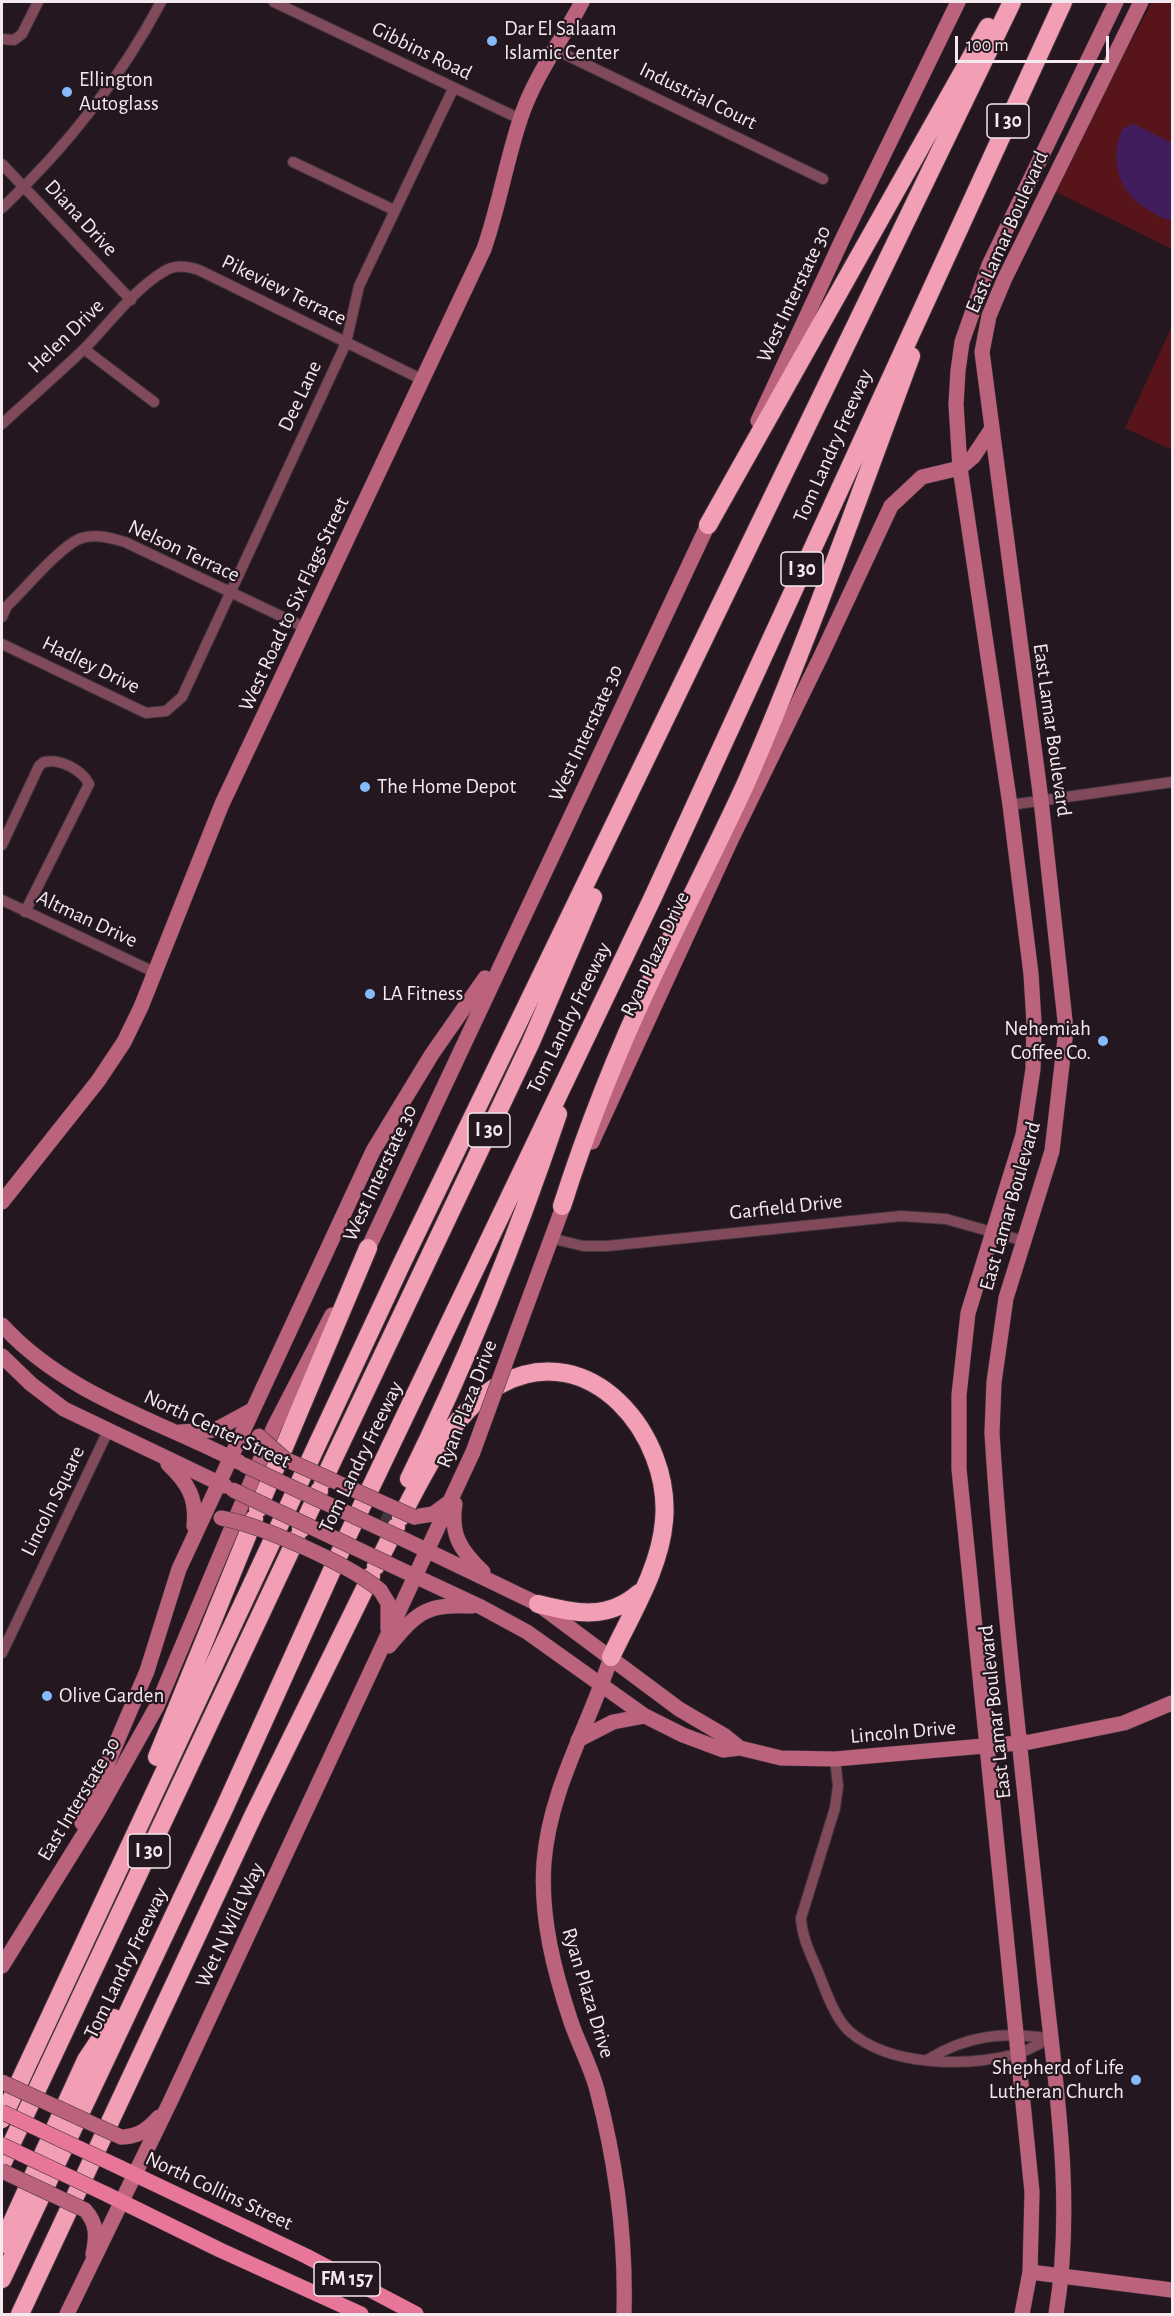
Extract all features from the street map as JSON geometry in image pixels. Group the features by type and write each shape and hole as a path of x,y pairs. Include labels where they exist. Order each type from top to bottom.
{"highway":[{"path":"708,525 1003,2"},
{"name":"Tom Landry Freeway","path":"2,2119 346,1381 1012,2"},
{"name":"Tom Landry Freeway","path":"2,2279 224,1809 348,1537 657,886 1064,2"},
{"path":"562,1206 585,1134 650,981 745,785 778,708 819,604 953,241"},
{"name":"I 30","path":"2,2164 531,1042 624,829 640,772"},
{"path":"399,1523 496,1284 588,1031"},
{"path":"68,1977 256,1514 369,1248"},
{"path":"20,2314 323,1671 399,1523 440,1449 473,1404 502,1384 526,1375 552,1372 576,1376 595,1384 617,1398 631,1414 651,1446 659,1468 664,1495 664,1521 660,1547 611,1657"},
{"path":"538,1604 589,1614 612,1610 630,1601 642,1589"},
{"path":"2,2244 86,2060 123,2005 140,1986"},
{"path":"30,2314 86,2172"}],"main road":[{"name":"West Road to Six Flags Street","path":"2,1202 98,1081 123,1042 156,973 222,804 484,249 500,201 520,119 537,83 582,2"},
{"name":"West Interstate 30","path":"251,1481 279,1417 369,1248 508,945 958,2"},
{"name":"East Lamar Boulevard","path":"1023,2314 1030,2272 1032,2192 959,1469 958,1427 962,1358 968,1313 992,1232 1018,1158 1033,1069 1031,974 1010,805 960,468 956,404 962,342 989,265 1116,2"},
{"name":"East Lamar Boulevard","path":"1056,2314 1062,2276 1063,2162 1018,1743 992,1433 993,1382 1002,1317 1052,1151 1066,1030 1041,800 982,352 989,316 1084,113 1140,2"},
{"path":"960,468 972,457 991,430"},
{"name":"Ryan Plaza Drive","path":"428,1551 473,1452 562,1206 730,842 891,506 922,477 960,468"},
{"path":"58,1875 143,1682 179,1569 218,1483 237,1461 255,1408 373,1151 432,1054 508,945"},
{"name":"North Center Street","path":"2,1325 54,1371 237,1461 399,1523 428,1551"},
{"path":"2,1356 50,1400 108,1431 233,1490 375,1572 388,1603 388,1635"},
{"path":"176,1432 215,1430 233,1423 255,1408"},
{"path":"255,1408 254,1424 259,1436 285,1459 399,1523 433,1514 455,1493"},
{"path":"154,1452 182,1478 192,1493 195,1504 195,1533"},
{"name":"East Interstate 30","path":"2,1966 124,1768 157,1706 251,1481"},
{"path":"455,1493 453,1519 458,1543 464,1554 491,1580"},
{"path":"195,1533 221,1518 256,1527 358,1575 375,1572 415,1576"},
{"name":"Lincoln Drive","path":"428,1551 538,1604 688,1715 725,1736 740,1748"},
{"name":"Wet N Wild Way","path":"68,2314 136,2175 428,1551"},
{"name":"Lincoln Drive","path":"415,1576 527,1632 645,1716 723,1750 740,1748 781,1758 835,1759 1018,1743 1124,1723 1173,1703"},
{"path":"376,1662 408,1622 424,1610 449,1605 481,1607"},
{"name":"Ryan Plaza Drive","path":"611,1657 602,1686 562,1779 551,1815 544,1862 543,1896 553,1959 571,2022 596,2088 611,2151 625,2283 624,2314"},
{"path":"578,1740 613,1722 645,1716"},
{"path":"2,2082 121,2137 133,2137 147,2130 171,2100"},
{"name":"North Collins Street","path":"2,2112 306,2256 416,2314"},
{"name":"FM 157","path":"2,2145 361,2314"},
{"path":"2,2171 85,2210 92,2218 96,2230 89,2271"},
{"path":"1030,2272 1173,2290"}],"street":[{"path":"2,39 14,40 22,34 38,2"},
{"path":"2,208 72,137 111,86 140,41 161,2"},
{"name":"Gibbins Road","path":"274,2 289,4 453,88 520,119"},
{"name":"Industrial Court","path":"556,50 823,179"},
{"name":"Dee Lane","path":"166,711 183,697 346,343 359,286 453,88"},
{"path":"293,162 394,210"},
{"name":"Diana Drive","path":"2,164 131,300"},
{"name":"Pikeview Terrace","path":"131,300 162,272 173,267 185,266 199,270 423,380"},
{"name":"Helen Drive","path":"2,424 84,349 131,300"},
{"path":"84,349 153,402"},
{"name":"Nelson Terrace","path":"2,617 7,606 66,548 79,539 93,536 125,542 230,594 306,628"},
{"name":"Hadley Drive","path":"2,644 146,712 166,711"},
{"path":"2,845 39,766 44,762 57,761 84,776 89,784 25,912"},
{"path":"1010,805 1173,782"},
{"name":"Altman Drive","path":"2,900 156,973"},
{"name":"Garfield Drive","path":"550,1238 583,1246 607,1246 901,1216 939,1218 1024,1241"},
{"name":"Lincoln Square","path":"2,1653 108,1431"},
{"path":"835,1759 838,1786 836,1808 804,1903 802,1934 828,1996 847,2029 870,2046 895,2056 927,2060 961,2061 1017,2054 1050,2038"},
{"path":"927,2060 944,2049 970,2039 1016,2033 1050,2038"}],"shaded area":[{"path":"1152,2 1172,2 1172,249 1056,192 1094,110"},
{"path":"1134,124 1172,143 1172,217 1169,220 1141,205 1124,187 1117,165 1119,140 1123,128"},
{"path":"1172,326 1172,450 1125,428"}],"tunnel":[{"path":"388,1523 393,1513"}],"place":[{"name":"Dar El Salaam Islamic Center","path":"492,41"},
{"name":"Ellington Autoglass","path":"67,92"},
{"name":"The Home Depot","path":"365,787"},
{"name":"LA Fitness","path":"370,994"},
{"name":"Nehemiah Coffee Co.","path":"1103,1041"},
{"name":"Olive Garden","path":"47,1696"},
{"name":"Shepherd of Life Lutheran Church","path":"1136,2080"}]}
